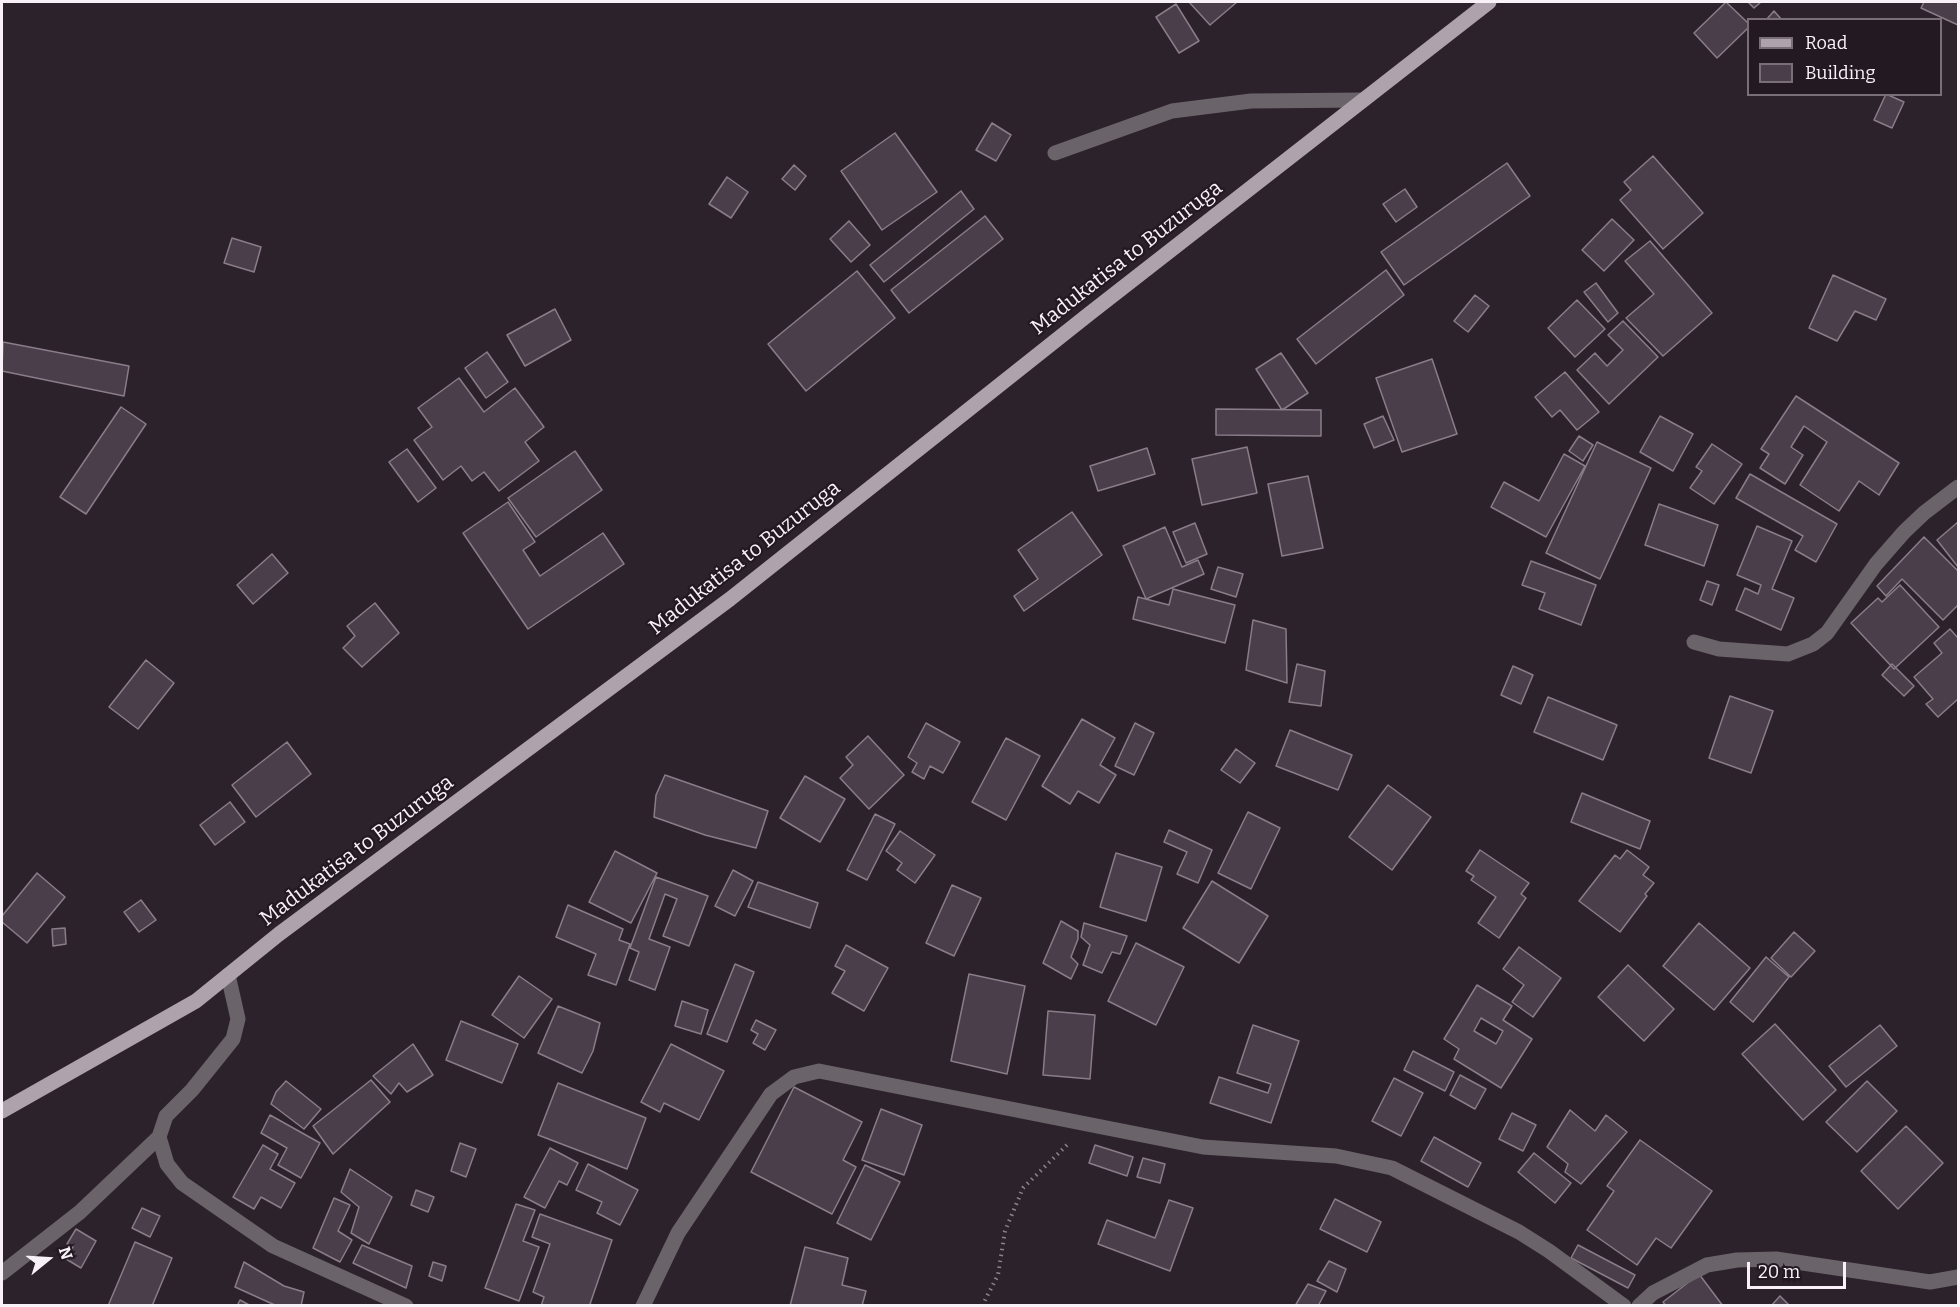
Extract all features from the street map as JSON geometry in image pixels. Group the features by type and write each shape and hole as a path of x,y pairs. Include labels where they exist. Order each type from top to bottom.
{"main road":[{"name":"Madukatisa to Buzuruga","path":"2,1111 196,1001 298,920 730,599 1489,2"}],"street":[{"path":"1055,153 1172,111 1251,101 1362,100"},
{"path":"1694,642 1719,650 1788,654 1813,644 1827,633 1876,564 1904,531 1959,487"},
{"path":"2,1273 80,1212 159,1137 166,1116 192,1090 233,1040 238,1019 228,975"},
{"path":"643,1305 678,1233 771,1094 794,1077 819,1071 1203,1147 1336,1156 1392,1168 1520,1232 1624,1305"},
{"path":"159,1137 167,1164 182,1183 273,1246 406,1305"},
{"path":"1639,1305 1653,1293 1707,1265 1737,1260 1776,1259 1930,1282 1957,1280"}],"path":[{"path":"982,1305 998,1275 1005,1231 1023,1188 1088,1124"}],"building":[{"path":"1189,2 1237,2 1210,25"},
{"path":"1726,2 1747,22 1747,29 1717,58 1694,33"},
{"path":"1748,2 1761,2 1754,8"},
{"path":"1924,2 1958,2 1958,25 1921,8"},
{"path":"1176,4 1199,41 1179,53 1156,17"},
{"path":"1774,11 1780,18 1768,18"},
{"path":"1885,96 1904,102 1892,128 1874,120"},
{"path":"992,123 1011,135 996,161 976,150"},
{"path":"895,133 937,192 882,230 841,171"},
{"path":"1653,156 1703,213 1663,249 1620,200 1631,190 1624,182"},
{"path":"1507,163 1530,196 1404,285 1381,252"},
{"path":"794,165 806,176 795,190 782,179"},
{"path":"727,177 748,192 731,218 709,204"},
{"path":"1405,189 1417,207 1396,222 1383,204"},
{"path":"961,191 974,209 884,282 870,265"},
{"path":"985,216 1003,239 909,313 891,290"},
{"path":"1612,219 1634,240 1604,271 1582,250"},
{"path":"849,221 870,245 851,262 830,239"},
{"path":"232,238 261,247 254,272 224,263"},
{"path":"1650,241 1712,313 1663,356 1626,318 1654,294 1625,261"},
{"path":"1386,270 1404,295 1316,364 1297,339"},
{"path":"857,271 895,318 806,391 768,344"},
{"path":"1833,275 1886,299 1876,320 1855,311 1837,341 1809,328"},
{"path":"1596,283 1618,313 1608,322 1584,292"},
{"path":"1475,295 1489,306 1468,332 1454,321"},
{"path":"1577,300 1605,329 1575,357 1548,328"},
{"path":"555,309 571,340 525,366 507,335"},
{"path":"1623,321 1658,357 1609,404 1577,370 1595,353 1607,366 1623,350 1608,335"},
{"path":"3,342 129,366 124,396 2,371"},
{"path":"487,352 508,382 486,398 465,368"},
{"path":"1281,353 1308,393 1282,410 1256,369"},
{"path":"1432,359 1457,434 1402,452 1376,378"},
{"path":"1565,372 1599,412 1577,430 1560,410 1552,417 1535,397"},
{"path":"459,378 484,412 515,388 544,427 525,442 539,461 499,491 484,472 472,481 461,466 443,480 414,440 432,427 418,408"},
{"path":"1796,396 1899,463 1879,495 1859,481 1839,511 1800,485 1827,442 1804,426 1791,447 1803,455 1785,484 1760,468 1769,454 1761,449"},
{"path":"121,407 146,424 86,514 60,497"},
{"path":"1216,409 1321,410 1321,436 1216,435"},
{"path":"1383,416 1394,440 1374,448 1364,424"},
{"path":"1660,416 1693,434 1673,471 1640,452"},
{"path":"1579,436 1593,445 1583,461 1569,451"},
{"path":"1597,442 1651,468 1600,579 1546,553"},
{"path":"1712,444 1742,464 1714,504 1690,488 1702,471 1696,467"},
{"path":"1247,447 1257,493 1202,505 1192,459"},
{"path":"1147,448 1155,474 1098,491 1090,466"},
{"path":"407,449 436,488 418,502 389,462"},
{"path":"575,451 602,490 536,537 508,498"},
{"path":"1564,454 1585,466 1546,537 1491,507 1504,482 1539,501"},
{"path":"1750,474 1837,524 1816,562 1795,550 1803,536 1736,498"},
{"path":"1308,476 1323,548 1282,556 1268,484"},
{"path":"508,502 535,542 523,550 540,576 603,533 624,564 528,629 463,533"},
{"path":"1659,504 1718,525 1704,566 1645,545"},
{"path":"1072,512 1102,555 1024,611 1014,596 1038,579 1018,550"},
{"path":"1958,522 1958,567 1937,540"},
{"path":"1195,523 1207,554 1186,563 1173,532"},
{"path":"1757,526 1792,541 1772,589 1794,598 1781,630 1736,610 1745,588 1758,594 1761,585 1737,575"},
{"path":"1165,527 1182,567 1198,560 1204,574 1146,599 1123,546"},
{"path":"1924,537 1958,571 1958,605 1943,620 1902,579 1886,596 1877,586"},
{"path":"272,554 288,573 253,604 237,585"},
{"path":"1531,561 1596,585 1581,625 1539,609 1545,593 1522,585"},
{"path":"1218,567 1243,574 1236,597 1211,589"},
{"path":"1707,581 1719,585 1712,605 1700,600"},
{"path":"1900,585 1939,627 1894,669 1851,623 1878,598 1882,602"},
{"path":"1173,589 1235,605 1225,643 1133,619 1138,597 1169,605"},
{"path":"375,603 399,633 362,667 343,648 355,636 347,626"},
{"path":"1253,620 1286,629 1287,683 1246,670"},
{"path":"1950,629 1958,638 1958,699 1938,717 1926,704 1933,699 1914,677 1942,653 1934,643"},
{"path":"146,660 174,683 138,729 109,707"},
{"path":"1297,664 1325,671 1321,706 1289,702"},
{"path":"1892,664 1914,686 1904,696 1882,675"},
{"path":"1513,666 1533,675 1521,704 1501,695"},
{"path":"1730,696 1773,711 1751,773 1709,758"},
{"path":"1548,697 1617,725 1603,760 1534,732"},
{"path":"1082,719 1115,738 1100,765 1116,775 1099,803 1078,791 1070,804 1042,786"},
{"path":"926,723 960,742 943,773 930,766 924,779 912,772 917,763 908,757"},
{"path":"1135,723 1154,733 1134,775 1115,766"},
{"path":"1290,730 1352,755 1338,790 1276,766"},
{"path":"868,736 904,775 869,809 840,778 853,765 846,757"},
{"path":"1006,738 1040,756 1006,820 972,802"},
{"path":"287,742 311,774 256,817 232,785"},
{"path":"1236,749 1255,763 1240,783 1221,770"},
{"path":"665,775 768,811 756,848 705,835 654,817 656,795"},
{"path":"805,776 845,799 820,842 780,818"},
{"path":"1388,785 1431,817 1392,870 1349,837"},
{"path":"1582,793 1650,821 1640,849 1571,822"},
{"path":"230,802 245,822 215,845 200,825"},
{"path":"1248,812 1280,828 1251,889 1218,873"},
{"path":"875,814 895,824 867,880 847,870"},
{"path":"1169,830 1212,850 1198,883 1177,874 1187,852 1164,842"},
{"path":"900,831 935,855 915,883 897,870 902,863 886,851"},
{"path":"1480,850 1529,883 1521,894 1526,898 1499,938 1478,923 1496,897 1471,880 1474,876 1466,871"},
{"path":"1627,850 1649,867 1643,875 1654,883 1620,932 1579,901 1615,855 1620,859"},
{"path":"615,851 657,873 631,923 589,902"},
{"path":"1116,853 1162,867 1146,921 1100,907"},
{"path":"733,870 753,881 735,916 715,906"},
{"path":"37,873 65,897 27,943 2,922 2,916"},
{"path":"656,877 708,896 689,946 663,936 677,899 665,894 649,939 670,947 655,990 629,980 639,952 630,948"},
{"path":"1212,881 1268,916 1239,963 1183,928"},
{"path":"758,882 818,903 810,928 748,907"},
{"path":"952,885 981,898 954,956 926,943"},
{"path":"141,900 156,920 139,932 124,912"},
{"path":"568,905 623,929 619,940 630,944 616,985 588,975 596,954 556,937"},
{"path":"1061,921 1078,931 1078,939 1071,957 1078,964 1071,979 1043,963"},
{"path":"1084,923 1127,936 1120,954 1112,952 1102,973 1083,965 1090,945 1081,937"},
{"path":"1699,923 1750,968 1714,1010 1663,966"},
{"path":"65,928 66,944 53,946 52,929"},
{"path":"1794,932 1815,951 1791,977 1771,958"},
{"path":"1136,943 1184,967 1156,1025 1108,1001"},
{"path":"846,945 888,968 864,1011 832,993 845,971 835,966"},
{"path":"1519,947 1561,978 1533,1017 1512,1002 1524,985 1503,969"},
{"path":"1766,957 1789,977 1753,1022 1730,1002"},
{"path":"735,964 754,972 727,1042 707,1034"},
{"path":"1628,965 1674,1009 1644,1041 1598,997"},
{"path":"969,974 1025,986 1007,1074 951,1061"},
{"path":"519,976 552,999 524,1038 492,1015"},
{"path":"1477,985 1512,1006 1503,1020 1532,1039 1501,1088 1454,1059 1459,1049 1444,1039","holes":["1481,1018 1503,1031 1496,1044 1474,1031"]},
{"path":"682,1001 708,1010 701,1034 675,1026"},
{"path":"558,1006 600,1023 593,1051 582,1073 538,1053"},
{"path":"1048,1011 1095,1015 1090,1079 1043,1075"},
{"path":"756,1020 776,1030 765,1050 753,1043 758,1034 751,1030"},
{"path":"461,1021 518,1044 502,1083 446,1060"},
{"path":"1775,1024 1836,1090 1803,1120 1742,1054"},
{"path":"1253,1025 1299,1041 1271,1123 1210,1103 1219,1077 1268,1093 1271,1084 1237,1073"},
{"path":"1880,1025 1897,1046 1846,1087 1829,1066"},
{"path":"413,1044 433,1075 407,1092 399,1083 391,1094 373,1076"},
{"path":"671,1044 724,1071 699,1120 664,1103 660,1112 641,1102"},
{"path":"1413,1051 1454,1072 1445,1091 1404,1070"},
{"path":"1460,1075 1486,1089 1475,1109 1450,1095"},
{"path":"1394,1078 1423,1093 1401,1136 1372,1121"},
{"path":"371,1080 390,1102 333,1154 313,1126"},
{"path":"286,1081 321,1109 304,1129 271,1104 276,1092"},
{"path":"1867,1081 1897,1111 1857,1152 1826,1122"},
{"path":"558,1083 646,1118 627,1169 538,1135"},
{"path":"794,1087 862,1122 843,1160 856,1167 832,1214 751,1172"},
{"path":"881,1109 922,1125 904,1175 862,1160"},
{"path":"1570,1110 1595,1131 1606,1115 1627,1132 1581,1184 1565,1172 1568,1164 1547,1147"},
{"path":"1512,1113 1536,1125 1523,1151 1499,1139"},
{"path":"270,1115 320,1143 301,1178 278,1165 287,1148 261,1133"},
{"path":"1906,1126 1943,1163 1898,1209 1861,1171"},
{"path":"1434,1137 1481,1163 1468,1187 1421,1161"},
{"path":"1640,1140 1712,1191 1671,1248 1656,1238 1637,1265 1587,1230 1614,1191 1607,1186"},
{"path":"460,1143 476,1149 466,1177 451,1171"},
{"path":"263,1145 278,1154 270,1169 295,1183 281,1208 261,1197 254,1209 233,1197"},
{"path":"1095,1145 1133,1157 1127,1176 1089,1163"},
{"path":"550,1148 578,1163 567,1185 559,1181 545,1208 524,1197"},
{"path":"1534,1153 1571,1183 1555,1203 1518,1172"},
{"path":"1143,1158 1165,1164 1160,1183 1137,1177"},
{"path":"588,1164 638,1190 620,1225 597,1213 602,1202 576,1190"},
{"path":"865,1165 900,1182 871,1240 837,1223"},
{"path":"350,1169 392,1197 369,1244 351,1233 359,1207 341,1192"},
{"path":"416,1190 434,1197 428,1212 411,1205"},
{"path":"334,1198 350,1205 338,1231 352,1240 340,1262 313,1248"},
{"path":"1335,1199 1381,1222 1367,1252 1320,1229"},
{"path":"1169,1200 1193,1208 1170,1271 1098,1244 1107,1220 1155,1238"},
{"path":"516,1204 535,1210 523,1241 539,1247 519,1301 485,1288"},
{"path":"142,1208 160,1216 150,1237 132,1228"},
{"path":"540,1214 612,1240 590,1304 594,1306 541,1306 544,1297 533,1292 550,1244 532,1237"},
{"path":"76,1229 96,1241 81,1268 66,1259 73,1247 67,1244"},
{"path":"135,1242 172,1258 152,1306 108,1306"},
{"path":"362,1245 412,1266 406,1288 353,1263"},
{"path":"1578,1245 1635,1275 1628,1288 1571,1258"},
{"path":"805,1247 848,1258 842,1285 866,1291 862,1306 790,1306"},
{"path":"1329,1261 1346,1269 1337,1292 1317,1281"},
{"path":"244,1262 284,1286 304,1292 301,1306 277,1306 235,1287"},
{"path":"433,1262 446,1266 442,1281 429,1276"},
{"path":"1699,1274 1723,1306 1666,1306 1663,1302"},
{"path":"1308,1284 1326,1291 1318,1306 1295,1306"},
{"path":"1780,1296 1790,1306 1771,1306"},
{"path":"240,1300 251,1306 237,1306"}]}
